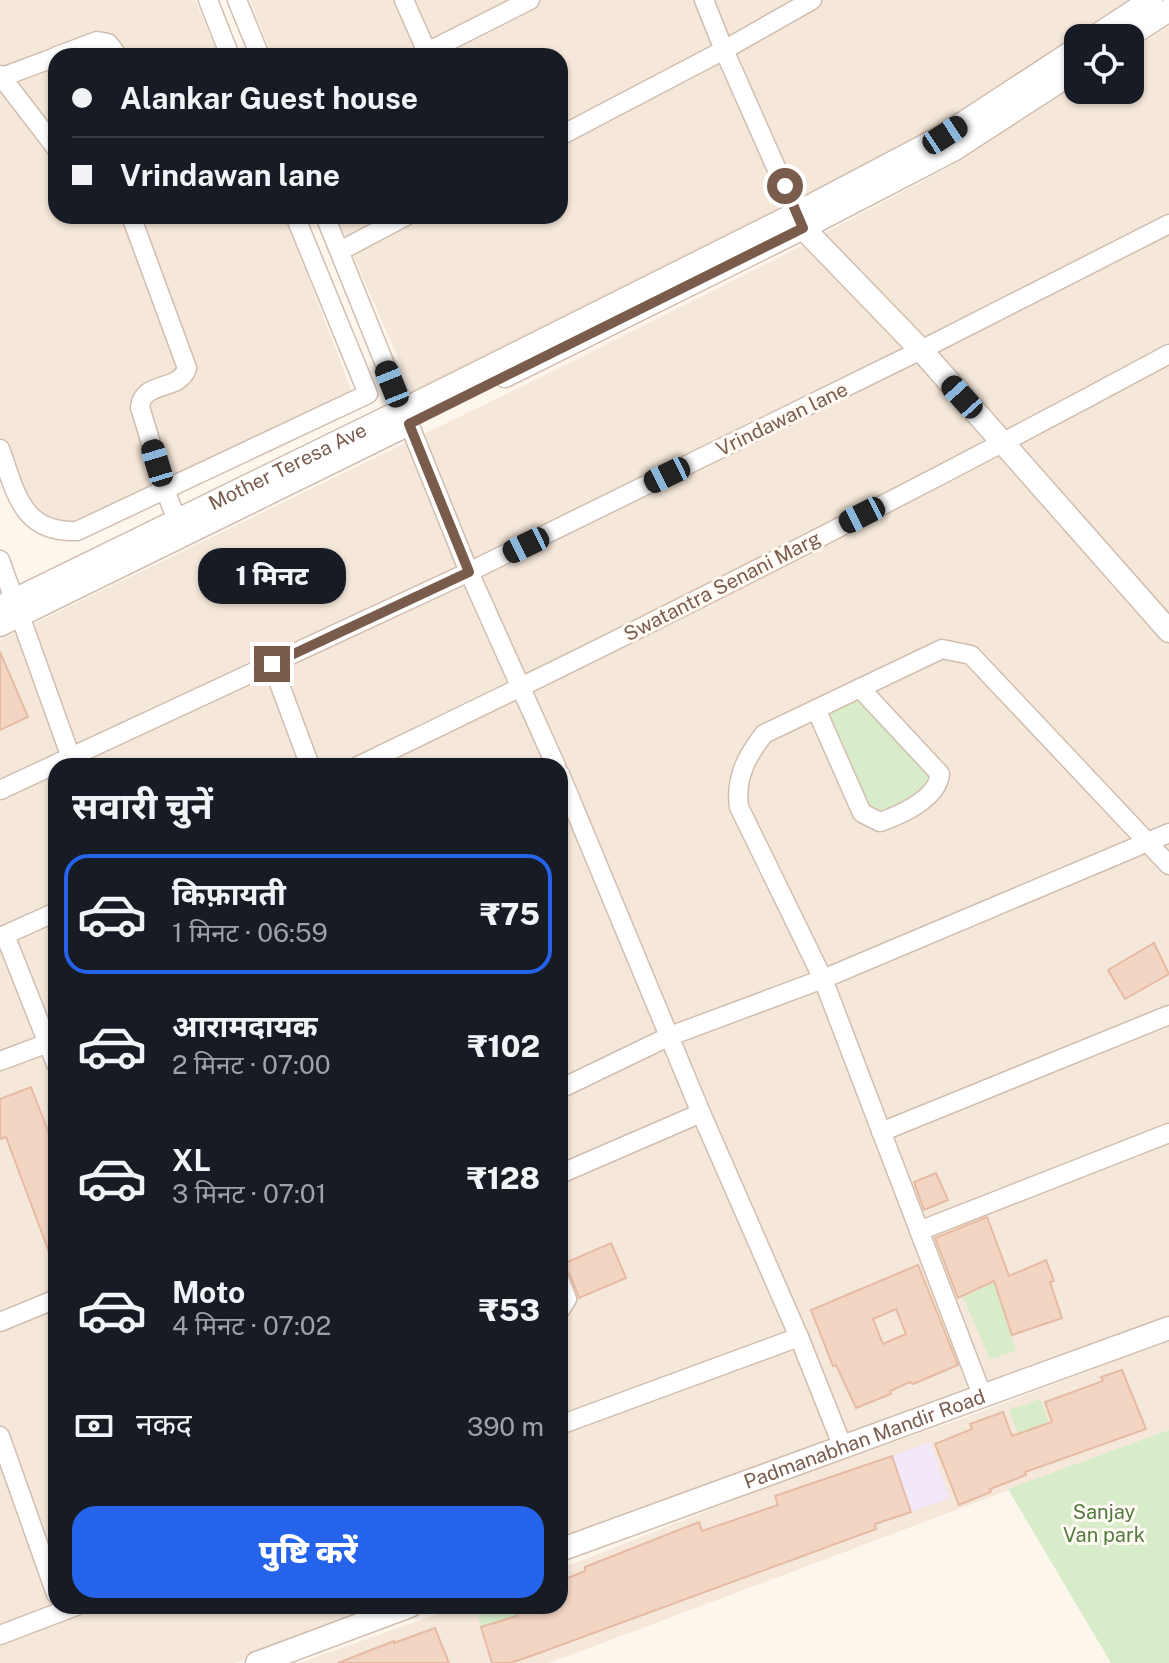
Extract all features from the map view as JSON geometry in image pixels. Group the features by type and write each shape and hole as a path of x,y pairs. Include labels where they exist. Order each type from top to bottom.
{"street":[{"path":"208,0 227,48"},
{"path":"237,0 257,48"},
{"path":"404,0 421,48"},
{"path":"435,48 530,0"},
{"path":"704,0 800,221 921,350 1169,631"},
{"path":"568,132 812,0"},
{"path":"1114,24 1151,0"},
{"path":"1144,26 1169,10"},
{"path":"78,48 97,41 108,43 112,48"},
{"path":"800,221 945,135 1064,57"},
{"path":"48,59 1,76 48,138"},
{"path":"9,613 800,221 953,150 1064,78"},
{"path":"134,224 187,368 183,377 147,391 140,403 165,490 180,528"},
{"path":"0,449 23,509 31,519 59,532 77,531 368,394 298,224"},
{"path":"328,224 469,572 553,758"},
{"path":"340,251 391,224"},
{"name":"Vrindawan lane","path":"81,758 469,572 921,350 1169,224"},
{"name":"Swatantra Senani Marg","path":"375,758 522,687 1003,443 1169,354"},
{"path":"0,560 9,613 71,758"},
{"path":"982,1395 823,979 739,807 737,792 748,754 764,734 942,649 971,655 1169,865"},
{"path":"272,664 307,758"},
{"path":"816,709 862,813 880,822 902,814 936,789 940,774 860,688"},
{"name":"Vrindawan lane","path":"0,790 48,772"},
{"path":"568,810 670,1036 842,1445"},
{"path":"568,1085 670,1036 823,979 1169,833"},
{"path":"0,1061 48,1043 2,936 48,916"},
{"path":"881,1132 1169,1015"},
{"path":"568,1171 701,1113"},
{"path":"919,1231 1169,1133"},
{"path":"0,1322 48,1302"},
{"name":"Padmanabhan Mandir Road","path":"568,1547 1169,1328"},
{"path":"568,1422 799,1337"},
{"path":"0,1436 48,1564"},
{"path":"0,1635 48,1611"},
{"path":"257,1663 373,1614"}],"shaded area":[{"path":"0,0 195,0 216,48 48,48 48,224 288,224 353,395 75,526 46,517 23,501 0,463"},
{"path":"250,0 1141,0 1103,24 1064,24 1064,49 935,130 783,212 413,392 340,224 568,224 568,48 269,48"},
{"path":"1169,26 1169,1321 568,1542 568,758 48,758 48,1614 371,1614 235,1663 0,1663 0,640 529,383 776,259 949,167 1064,93 1064,104 1144,104 1144,42"},
{"path":"1169,1340 1169,1430 549,1663 299,1663 437,1614 568,1614 568,1566 813,1469 973,1415"},
{"path":"930,1442 949,1498 911,1512 892,1456"}],"green space":[{"path":"860,691 937,780 883,818 864,811 820,710"},
{"path":"995,1282 1016,1351 990,1359 963,1297"},
{"path":"1040,1399 1049,1423 1018,1434 1009,1410"},
{"name":"Sanjay Van park","path":"1169,1430 1169,1663 1111,1663 1008,1489"},
{"path":"478,1614 516,1614 517,1616 481,1627"}],"building":[{"path":"0,652 28,717 0,730"},
{"path":"1154,943 1169,974 1125,999 1108,970"},
{"path":"31,1087 48,1131 48,1249 6,1137 0,1139 0,1099"},
{"path":"936,1173 948,1200 924,1210 914,1182"},
{"path":"987,1217 1009,1276 1046,1260 1062,1318 1012,1335 994,1281 958,1298 935,1238"},
{"path":"611,1243 626,1278 579,1298 568,1272 568,1262"},
{"path":"918,1265 958,1365 913,1384 910,1382 890,1391 891,1394 856,1408 836,1365 833,1366 811,1310","holes":["896,1309 906,1334 883,1344 873,1319"]},
{"path":"1122,1370 1146,1429 1025,1472 1026,1475 959,1505 935,1444 972,1429 970,1424 1003,1412 1012,1436 1052,1422 1045,1402 1103,1381 1101,1377"},
{"path":"892,1456 911,1512 875,1524 876,1529 531,1656 510,1663 492,1663 481,1627 516,1614 568,1614 568,1578 585,1571 585,1567 699,1522 702,1531 778,1505 775,1496"},
{"path":"435,1628 449,1663 338,1663 394,1641"}],"route":[{"path":"272,664 469,572 409,424 803,228 785,186"}]}
